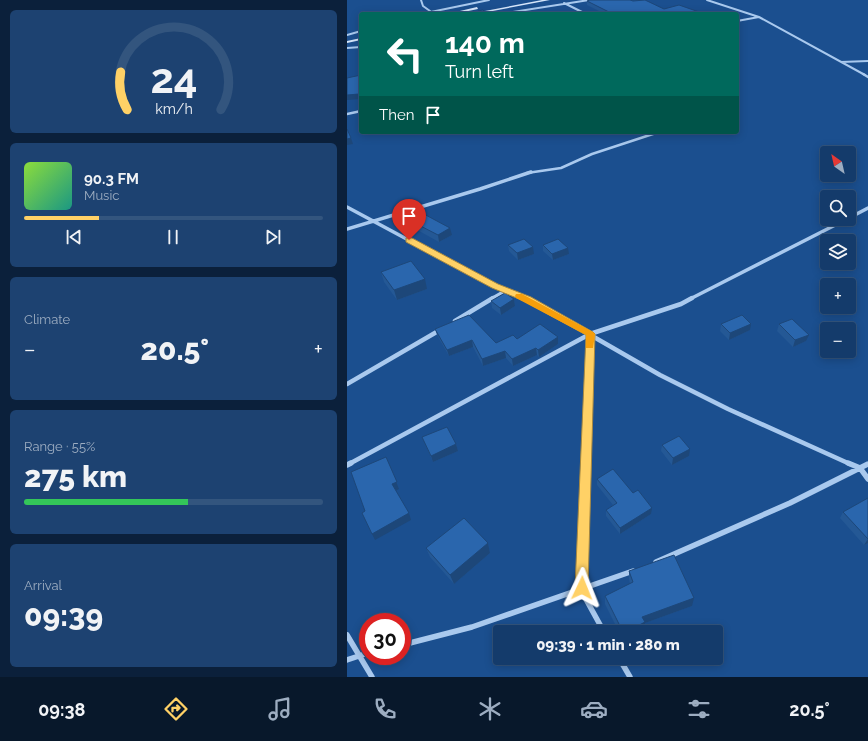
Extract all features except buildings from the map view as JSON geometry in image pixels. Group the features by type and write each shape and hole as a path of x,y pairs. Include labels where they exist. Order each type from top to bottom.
{"main road":[{"path":"460,12 523,0"},
{"path":"482,12 548,0"},
{"path":"347,41 359,38"}],"street":[{"path":"421,0 423,6 430,11"},
{"path":"427,12 489,0"},
{"path":"512,12 589,0"},
{"path":"707,0 759,17 868,77"},
{"path":"564,3 582,12"},
{"path":"739,21 759,17"},
{"path":"347,35 359,32"},
{"path":"347,48 359,47"},
{"path":"840,62 868,61"},
{"path":"347,114 359,111"},
{"path":"347,229 480,189 529,172 561,168 592,154 653,134"},
{"path":"347,207 371,221 505,290 527,299 660,375 728,410 860,468 868,479"},
{"path":"856,215 868,208"},
{"path":"347,465 590,334 681,304 834,226"},
{"path":"451,324 505,290"},
{"path":"347,384 444,328"},
{"path":"590,334 582,592 600,625"},
{"path":"652,563 809,494 868,464"},
{"path":"411,643 472,627 638,569"},
{"path":"347,634 359,653"},
{"path":"347,660 359,655"},
{"path":"365,665 372,677"},
{"path":"623,665 630,677"}],"slow traffic":[{"path":"519,296 590,334 590,345"}],"route":[{"path":"409,240 495,286 527,299 590,334 582,588"}]}
